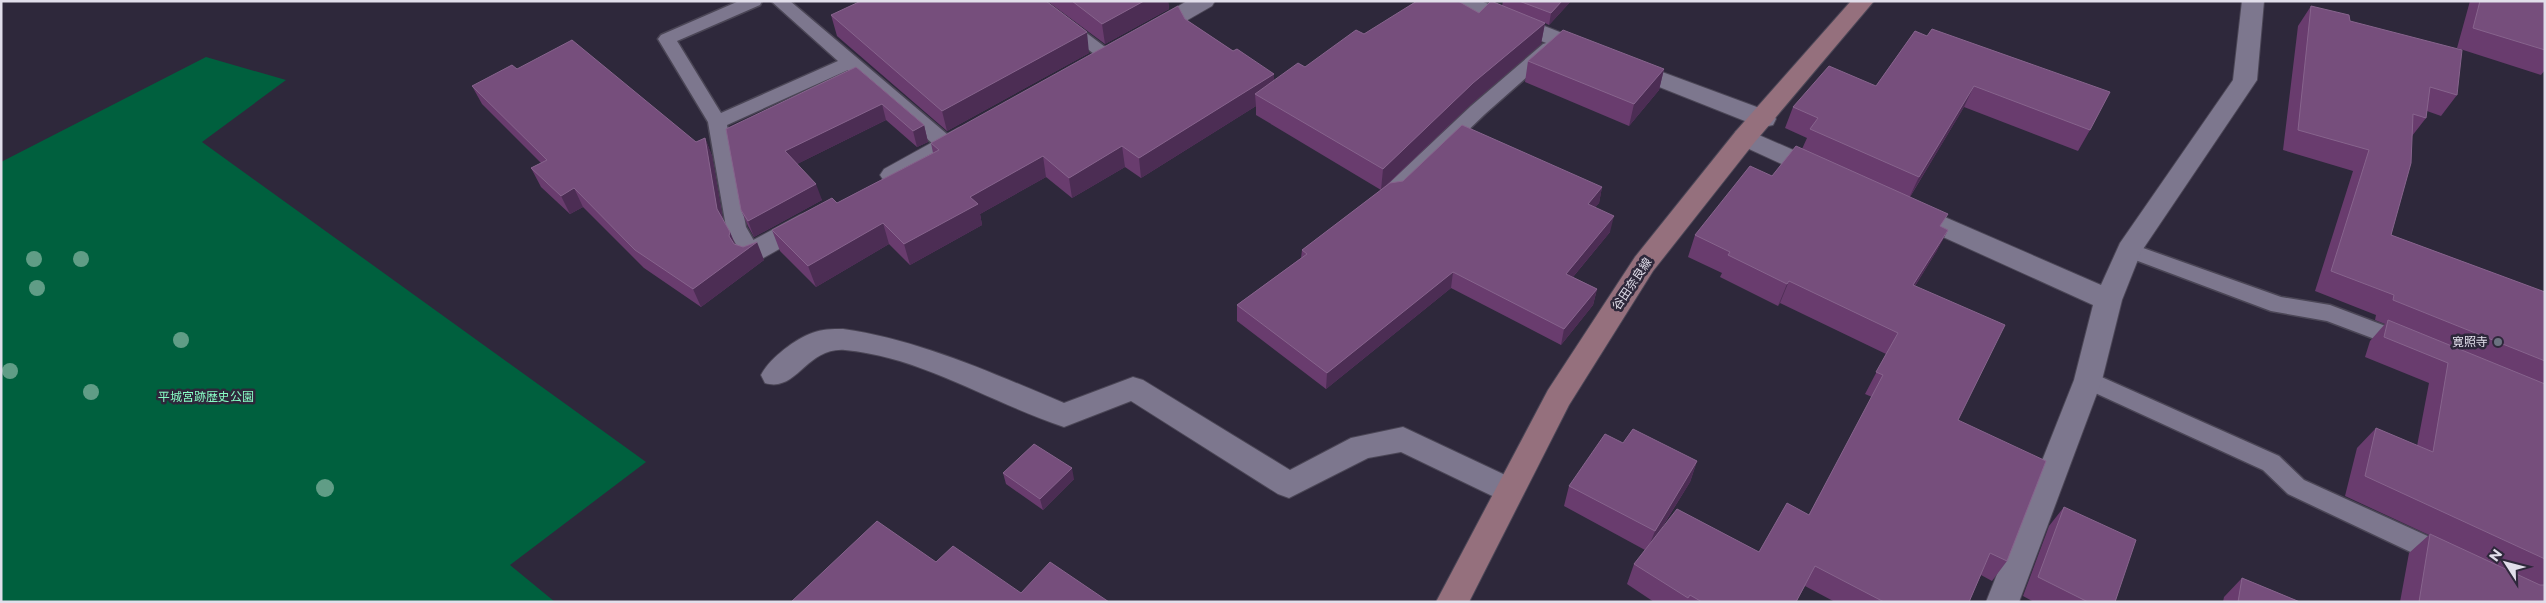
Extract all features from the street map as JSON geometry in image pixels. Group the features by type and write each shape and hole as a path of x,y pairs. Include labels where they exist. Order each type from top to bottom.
{"main road":[{"name":"谷田奈良線","path":"1452,602 1558,398 1644,264 1745,138 1764,119 1863,1"}],"street":[{"path":"1083,70 1204,1"},
{"path":"1460,1 1764,119"},
{"path":"2002,602 2088,380 2108,300 2129,250 2245,80 2253,1"},
{"path":"870,187 990,122"},
{"path":"1745,138 1845,182"},
{"path":"1890,203 2108,300"},
{"path":"751,253 828,211"},
{"path":"775,375 820,341 849,339 930,360 1064,415 1133,388 1289,485 1362,446 1403,440 1509,491"}],"lane":[{"path":"751,253 736,227 717,122 667,39 754,1"},
{"path":"779,1 947,145"},
{"path":"1033,1 1122,48"},
{"path":"1393,191 1478,110 1559,40"},
{"path":"717,122 850,62"},
{"path":"2129,250 2279,305 2330,313 2422,350"},
{"path":"2088,380 2271,463 2296,487 2464,565"}],"green space":[{"name":"平城宮跡歴史公園","path":"206,57 286,80 202,142 646,462 510,565 555,602 1,602 1,162"}],"building":[{"path":"861,1 1046,1 1087,32 942,111 831,15"},
{"path":"1072,1 1144,1 1102,24"},
{"path":"1417,1 1458,1 1479,13 1491,1 1545,23 1473,83 1383,169 1255,94 1298,63 1305,67 1356,30 1364,34"},
{"path":"1519,1 1562,1 1551,13"},
{"path":"2480,1 2545,1 2545,50 2473,28"},
{"path":"1178,6 1185,19 1233,51 1237,49 1274,74 1139,158 1122,146 1069,178 1043,156 970,197 978,204 904,244 883,223 808,266 772,230 832,198 837,203 939,150 931,143"},
{"path":"2311,6 2349,15 2350,21 2462,50 2457,95 2430,87 2426,118 2413,114 2411,163 2391,235 2545,292 2545,361 2393,300 2394,295 2331,271 2369,150 2298,130"},
{"path":"1932,29 2110,92 2090,130 1974,86 1919,177 1810,129 1818,118 1793,107 1829,66 1876,86 1915,31 1927,36"},
{"path":"1563,30 1664,69 1634,104 1528,61"},
{"path":"572,40 696,142 705,138 717,209 730,232 729,236 734,244 743,247 757,242 693,289 635,250 574,188 561,196 531,168 547,160 472,86 512,65 517,69"},
{"path":"856,67 924,125 913,131 882,104 785,151 816,184 748,221 741,210 726,129"},
{"path":"1462,125 1602,187 1588,204 1614,216 1566,274 1597,289 1564,329 1453,272 1327,373 1237,305 1307,254 1302,250 1390,183 1403,181"},
{"path":"1796,146 1948,214 1940,226 1948,230 1913,285 2005,325 1958,420 2046,461 2007,561 1990,553 1969,602 1884,602 1815,566 1796,602 1702,602 1690,595 1688,598 1634,564 1677,509 1759,552 1787,503 1809,515 1883,375 1876,372 1898,333 1789,281 1787,284 1728,255 1730,252 1695,235 1750,166 1772,176"},
{"path":"2388,320 2545,384 2545,559 2365,476 2376,428 2433,452 2448,363 2384,337"},
{"path":"1633,429 1697,461 1655,531 1569,486 1605,434 1623,443"},
{"path":"1034,444 1072,468 1040,499 1003,473"},
{"path":"2064,507 2136,540 2115,602 2088,602 2038,577"},
{"path":"877,521 936,562 953,546 1021,593 1050,562 1109,602 791,602"},
{"path":"2430,534 2540,585 2545,585 2545,602 2419,602"},
{"path":"2242,578 2300,602 2238,602"}],"place":[{"name":"寛照寺","path":"2498,342"}]}
